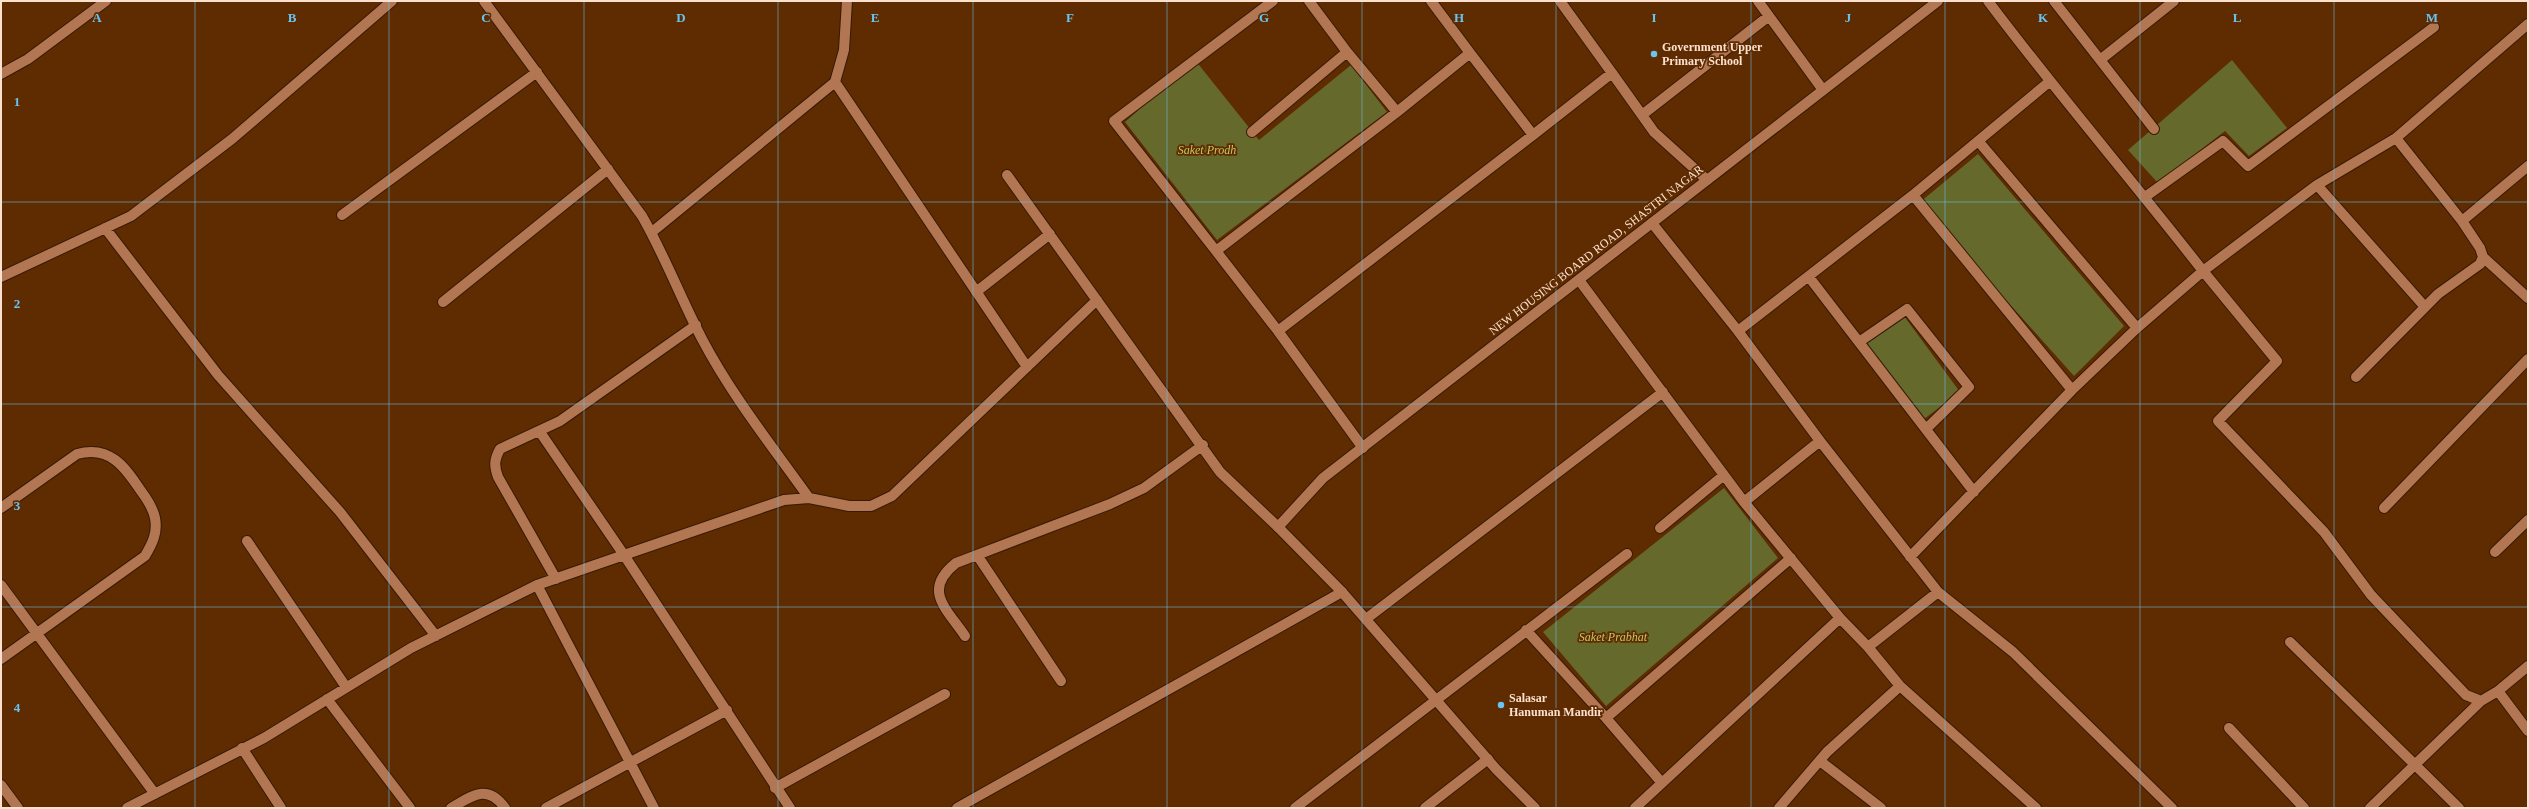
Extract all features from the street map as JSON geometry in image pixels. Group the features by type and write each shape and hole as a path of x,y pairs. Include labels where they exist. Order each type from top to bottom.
{"street":[{"path":"1,74 28,59 106,1"},
{"path":"1,277 131,216 232,139 392,1"},
{"path":"484,1 608,169 652,232 696,325 729,386 809,498"},
{"path":"652,232 835,82 844,50 847,1"},
{"path":"1273,1 1114,121 1278,331 1363,448"},
{"path":"1309,1 1347,52 1397,112"},
{"path":"1431,1 1533,135"},
{"path":"1560,1 1654,132 1707,180"},
{"path":"1758,1 1823,90"},
{"name":"NEW HOUSING BOARD ROAD, SHASTRI NAGAR","path":"1278,527 1323,478 1938,1"},
{"path":"1988,1 2049,82 2094,133 2203,271 2277,361 2218,421 2324,532 2371,595 2406,634 2466,695 2481,701"},
{"path":"2054,1 2154,129"},
{"path":"2100,60 2174,1"},
{"path":"1642,115 1769,16"},
{"path":"1910,557 2072,390 2137,328 2203,271 2317,184 2396,138 2528,24"},
{"path":"2145,197 2224,141 2248,166 2434,27"},
{"path":"1252,132 1347,52"},
{"path":"1216,251 1397,112 1470,53"},
{"path":"342,215 537,72"},
{"path":"1278,331 1612,73"},
{"path":"835,82 1027,367"},
{"path":"1738,331 1809,277 1979,142 2049,82"},
{"path":"2396,138 2462,221 2480,248 2483,257 2528,298"},
{"path":"1979,142 2137,328"},
{"path":"444,302 608,169"},
{"path":"2462,221 2526,171"},
{"path":"1007,175 1203,445 1220,472 1278,527 1342,592 1488,759 1535,808"},
{"path":"2317,184 2425,307"},
{"path":"1913,194 2072,390"},
{"path":"1652,223 1738,331 1820,441 1938,592 2013,652 2172,808"},
{"path":"105,228 218,375 340,512 436,636"},
{"path":"976,292 1050,234"},
{"path":"2356,377 2438,294 2480,264 2483,257"},
{"path":"1809,277 1974,492"},
{"path":"1579,280 1744,502 1840,618 1868,647 1900,686 2036,808"},
{"path":"127,808 242,748 411,648 537,585 784,500 809,498 849,506 872,506 892,496 1097,300"},
{"path":"1859,342 1907,309 1969,387 1926,429"},
{"path":"556,579 495,468 495,458 500,449 524,436 540,432 560,421 696,325"},
{"path":"2384,508 2528,359"},
{"path":"1366,619 1663,392"},
{"path":"540,432 624,555 727,710 775,788 790,808"},
{"path":"1744,502 1820,441"},
{"path":"965,636 940,598 938,587 946,572 956,563 1110,504 1144,488 1203,445"},
{"path":"1,508 77,454 87,452 99,453 124,465 151,506 155,518 154,541 144,556 37,634 1,658"},
{"path":"1660,528 1724,475"},
{"path":"2495,552 2528,520"},
{"path":"247,541 346,687"},
{"path":"1295,808 1627,554"},
{"path":"977,555 1061,681"},
{"path":"1606,718 1791,558"},
{"path":"1,585 155,794"},
{"path":"537,585 654,808"},
{"path":"956,808 1342,592"},
{"path":"1868,647 1938,592"},
{"path":"1635,808 1840,618"},
{"path":"1526,630 1606,718 1662,784"},
{"path":"2290,642 2459,808"},
{"path":"2370,808 2481,701 2498,691 2528,666"},
{"path":"1779,808 1820,761 1900,686"},
{"path":"2498,691 2528,731"},
{"path":"775,788 945,694"},
{"path":"327,699 410,808"},
{"path":"546,808 630,764 727,710"},
{"path":"2229,728 2304,808"},
{"path":"242,748 281,808"},
{"path":"1425,808 1488,759"},
{"path":"1820,761 1881,808"},
{"path":"1,785 18,808"},
{"path":"452,808 476,794 484,793 495,797 505,808"}],"green space":[{"name":"Saket Prodh","path":"1195,60 1259,140 1351,65 1387,112 1217,240 1125,122"},
{"path":"2232,60 2287,128 2249,156 2225,131 2158,183 2128,150"},
{"path":"1978,154 2124,326 2074,376 1919,203"},
{"path":"1904,316 1960,392 1924,419 1864,345"},
{"name":"Saket Prabhat","path":"1724,488 1778,558 1606,706 1543,632"}],"place":[{"name":"Government Upper Primary School","path":"1654,54"},
{"name":"Salasar Hanuman Mandir","path":"1501,705"}]}
